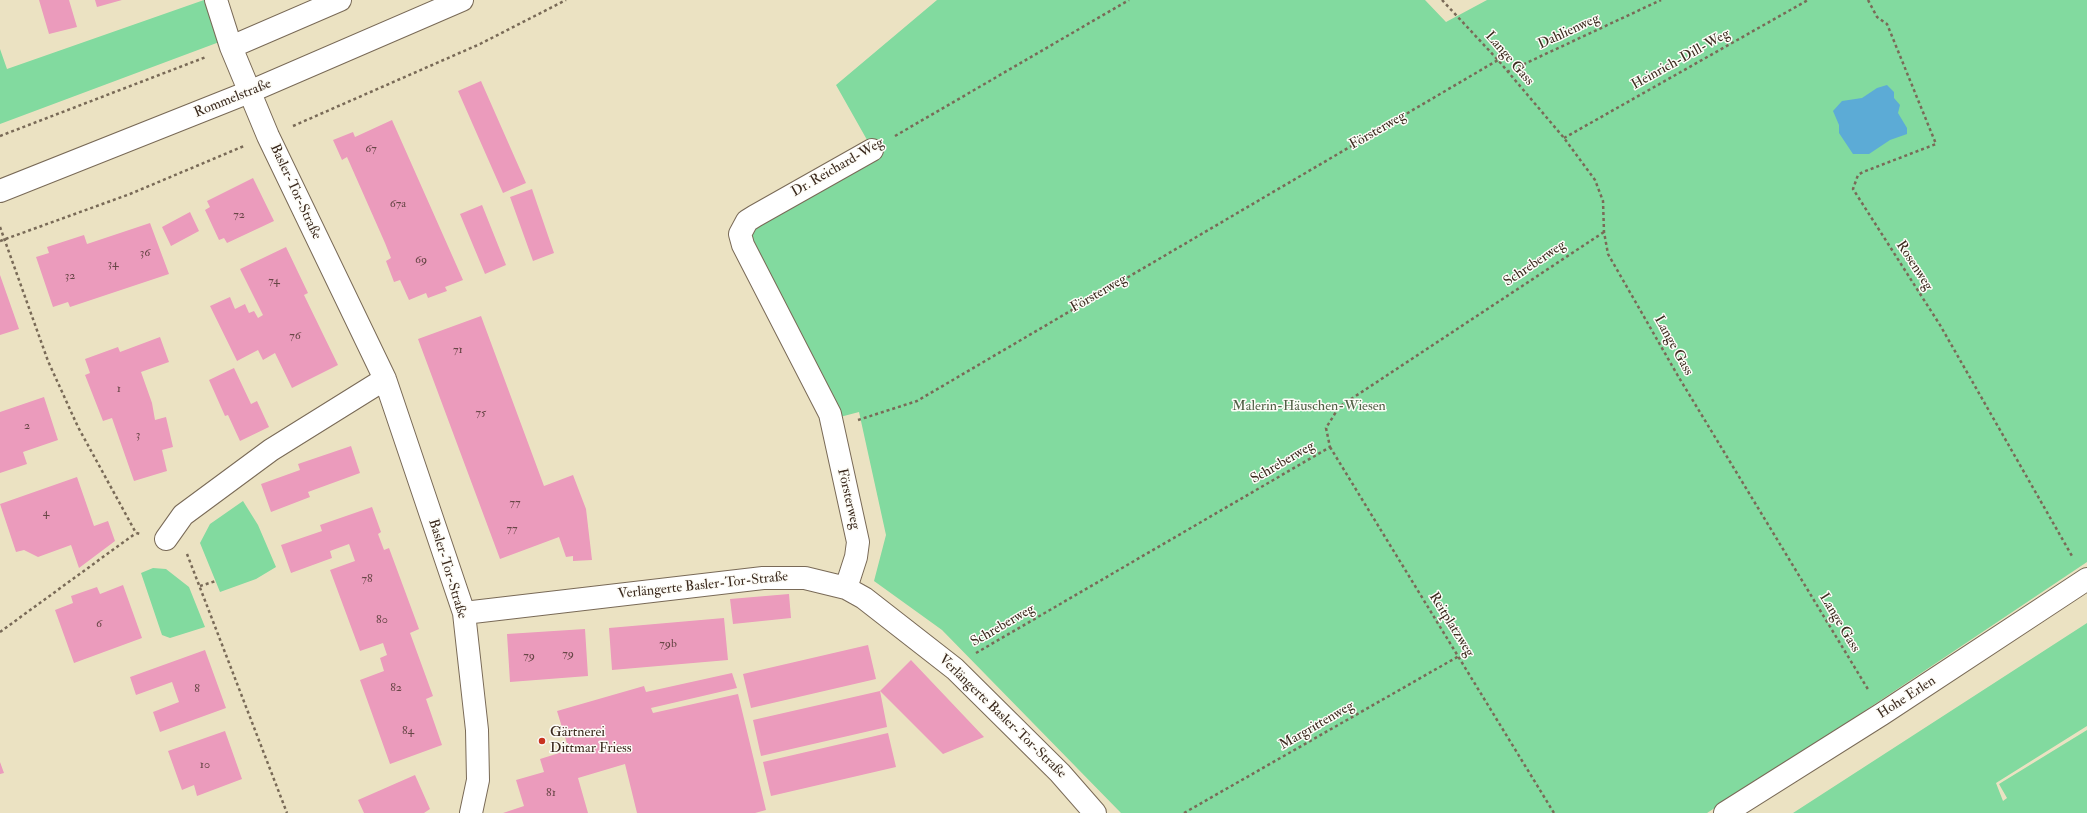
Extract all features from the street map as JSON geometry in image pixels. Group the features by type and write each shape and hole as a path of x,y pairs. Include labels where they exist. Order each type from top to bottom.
{"street":[{"name":"Basler-Tor-Straße","path":"216,0 231,47 268,136 384,379 464,613 477,730 478,780 471,813"},
{"path":"231,47 340,0"},
{"name":"Rommelstraße","path":"0,191 249,92 462,0"},
{"name":"Dr. Reichard-Weg","path":"833,428 830,414 742,244 740,234 747,221 872,150"},
{"path":"166,540 182,514 271,450 384,379"},
{"name":"Försterweg","path":"833,428 858,542 856,558 846,588"},
{"name":"Verlängerte Basler-Tor-Straße","path":"464,613 763,578 805,578 846,588 864,598 956,669 1060,772 1095,813"},
{"name":"Hohe Erlen","path":"1725,813 1882,714 2086,579"}],"path":[{"path":"0,241 130,194 268,136 480,44 566,0"},
{"name":"Dr. Reichard-Weg","path":"872,150 1129,0"},
{"name":"Lange Gass","path":"1442,0 1498,60 1564,138 1595,180 1603,201 1604,232 1608,254 1678,376 1882,714"},
{"name":"Dahlienweg","path":"1507,72 1661,0"},
{"name":"Heinrich-Dill-Weg","path":"1564,138 1808,0"},
{"name":"Rosenweg","path":"1868,0 1877,17 1887,24 1936,144 1863,172 1858,175 1853,189 1940,325 2086,579"},
{"path":"0,136 231,47"},
{"name":"Försterweg","path":"833,428 917,401 1498,60"},
{"name":"Schreberweg","path":"956,669 965,660 1330,447 1326,428 1338,407 1604,232"},
{"name":"Reitplatzweg","path":"1330,447 1554,813"},
{"path":"0,632 136,533"},
{"path":"200,586 216,581"},
{"name":"Margrittenweg","path":"1184,813 1459,656"}],"green space":[{"path":"204,0 208,0 222,41 0,124 0,49 7,69"},
{"name":"Malerin-Häuschen-Wiesen","path":"937,0 1425,0 1446,22 1487,0 2087,0 2087,562 1860,714 1707,813 1121,813 942,630 874,581 886,535 859,412 840,417 750,236 763,218 875,154 836,85"},
{"path":"243,501 258,525 276,567 256,579 220,592 200,543 210,524"},
{"path":"153,568 166,569 189,587 205,627 170,638 162,635 141,573"},
{"path":"2087,623 2087,726 1996,783 2003,801 2007,798 1999,784 2087,730 2087,813 1793,813"}],"water":[{"path":"1887,85 1894,92 1894,98 1900,105 1898,113 1907,128 1907,134 1890,140 1869,154 1853,154 1839,133 1839,125 1833,111 1842,101 1862,98 1877,88"}],"building":[{"path":"39,0 69,0 77,27 49,34"},
{"path":"95,0 122,0 97,7"},
{"path":"481,81 526,183 503,193 458,91"},
{"path":"392,120 463,280 445,287 447,291 428,298 426,293 409,300 400,280 394,282 386,261 391,258 385,243 347,157 342,160 333,140 353,132 355,137"},
{"path":"253,178 274,221 227,243 224,238 219,240 205,210 210,207 207,201"},
{"path":"532,189 554,253 533,261 510,197"},
{"path":"482,205 506,265 485,274 460,214"},
{"path":"190,212 199,231 171,246 162,227"},
{"path":"150,223 169,274 70,307 68,302 53,307 36,257 49,253 47,247 84,235 87,244"},
{"path":"286,247 308,293 304,295 338,365 292,388 275,353 263,360 258,350 237,361 210,306 230,297 235,309 245,304 249,313 254,311 258,318 263,315 240,269"},
{"path":"0,275 19,329 0,335"},
{"path":"481,316 544,486 573,475 586,509 592,560 573,561 573,556 566,557 559,537 500,559 418,339"},
{"path":"160,337 169,362 141,372 152,403 155,420 166,417 173,447 162,450 167,471 134,481 112,418 103,421 85,375 90,373 85,359 118,347 120,352"},
{"path":"234,368 251,404 257,401 269,427 240,441 228,415 225,416 209,380"},
{"path":"44,397 58,440 23,452 27,464 0,473 0,412"},
{"path":"351,446 360,473 308,492 310,497 271,512 261,484 300,470 298,464"},
{"path":"77,477 94,526 108,521 115,541 79,568 71,545 38,557 24,550 16,552 0,504"},
{"path":"372,507 381,532 378,534 384,550 389,548 419,629 410,633 433,696 426,699 442,745 390,764 360,680 384,671 380,658 387,655 383,643 360,651 330,570 355,561 349,544 330,551 332,558 291,573 281,545 322,531 320,525"},
{"path":"123,585 142,638 74,663 55,610 73,603 71,596 97,587 100,594"},
{"path":"789,594 791,618 733,624 730,599"},
{"path":"724,618 728,660 612,670 609,628"},
{"path":"585,629 588,676 510,682 507,634"},
{"path":"868,645 876,679 751,708 743,674"},
{"path":"205,650 226,708 160,732 153,712 179,702 172,682 136,695 130,677"},
{"path":"911,660 984,737 943,754 880,691"},
{"path":"732,673 737,688 651,708 653,713 738,694 766,810 755,813 637,813 625,764 578,778 588,813 503,813 524,806 516,780 544,772 540,759 569,750 557,711 644,686 646,692"},
{"path":"880,691 887,727 761,756 753,720"},
{"path":"225,731 242,779 197,796 194,785 182,790 168,751"},
{"path":"888,733 896,767 771,796 763,762"},
{"path":"0,762 4,773 0,774"},
{"path":"415,775 430,809 424,813 364,813 358,800"}],"place":[{"name":"Gärtnerei Dittmar Friess","path":"542,741"}]}
